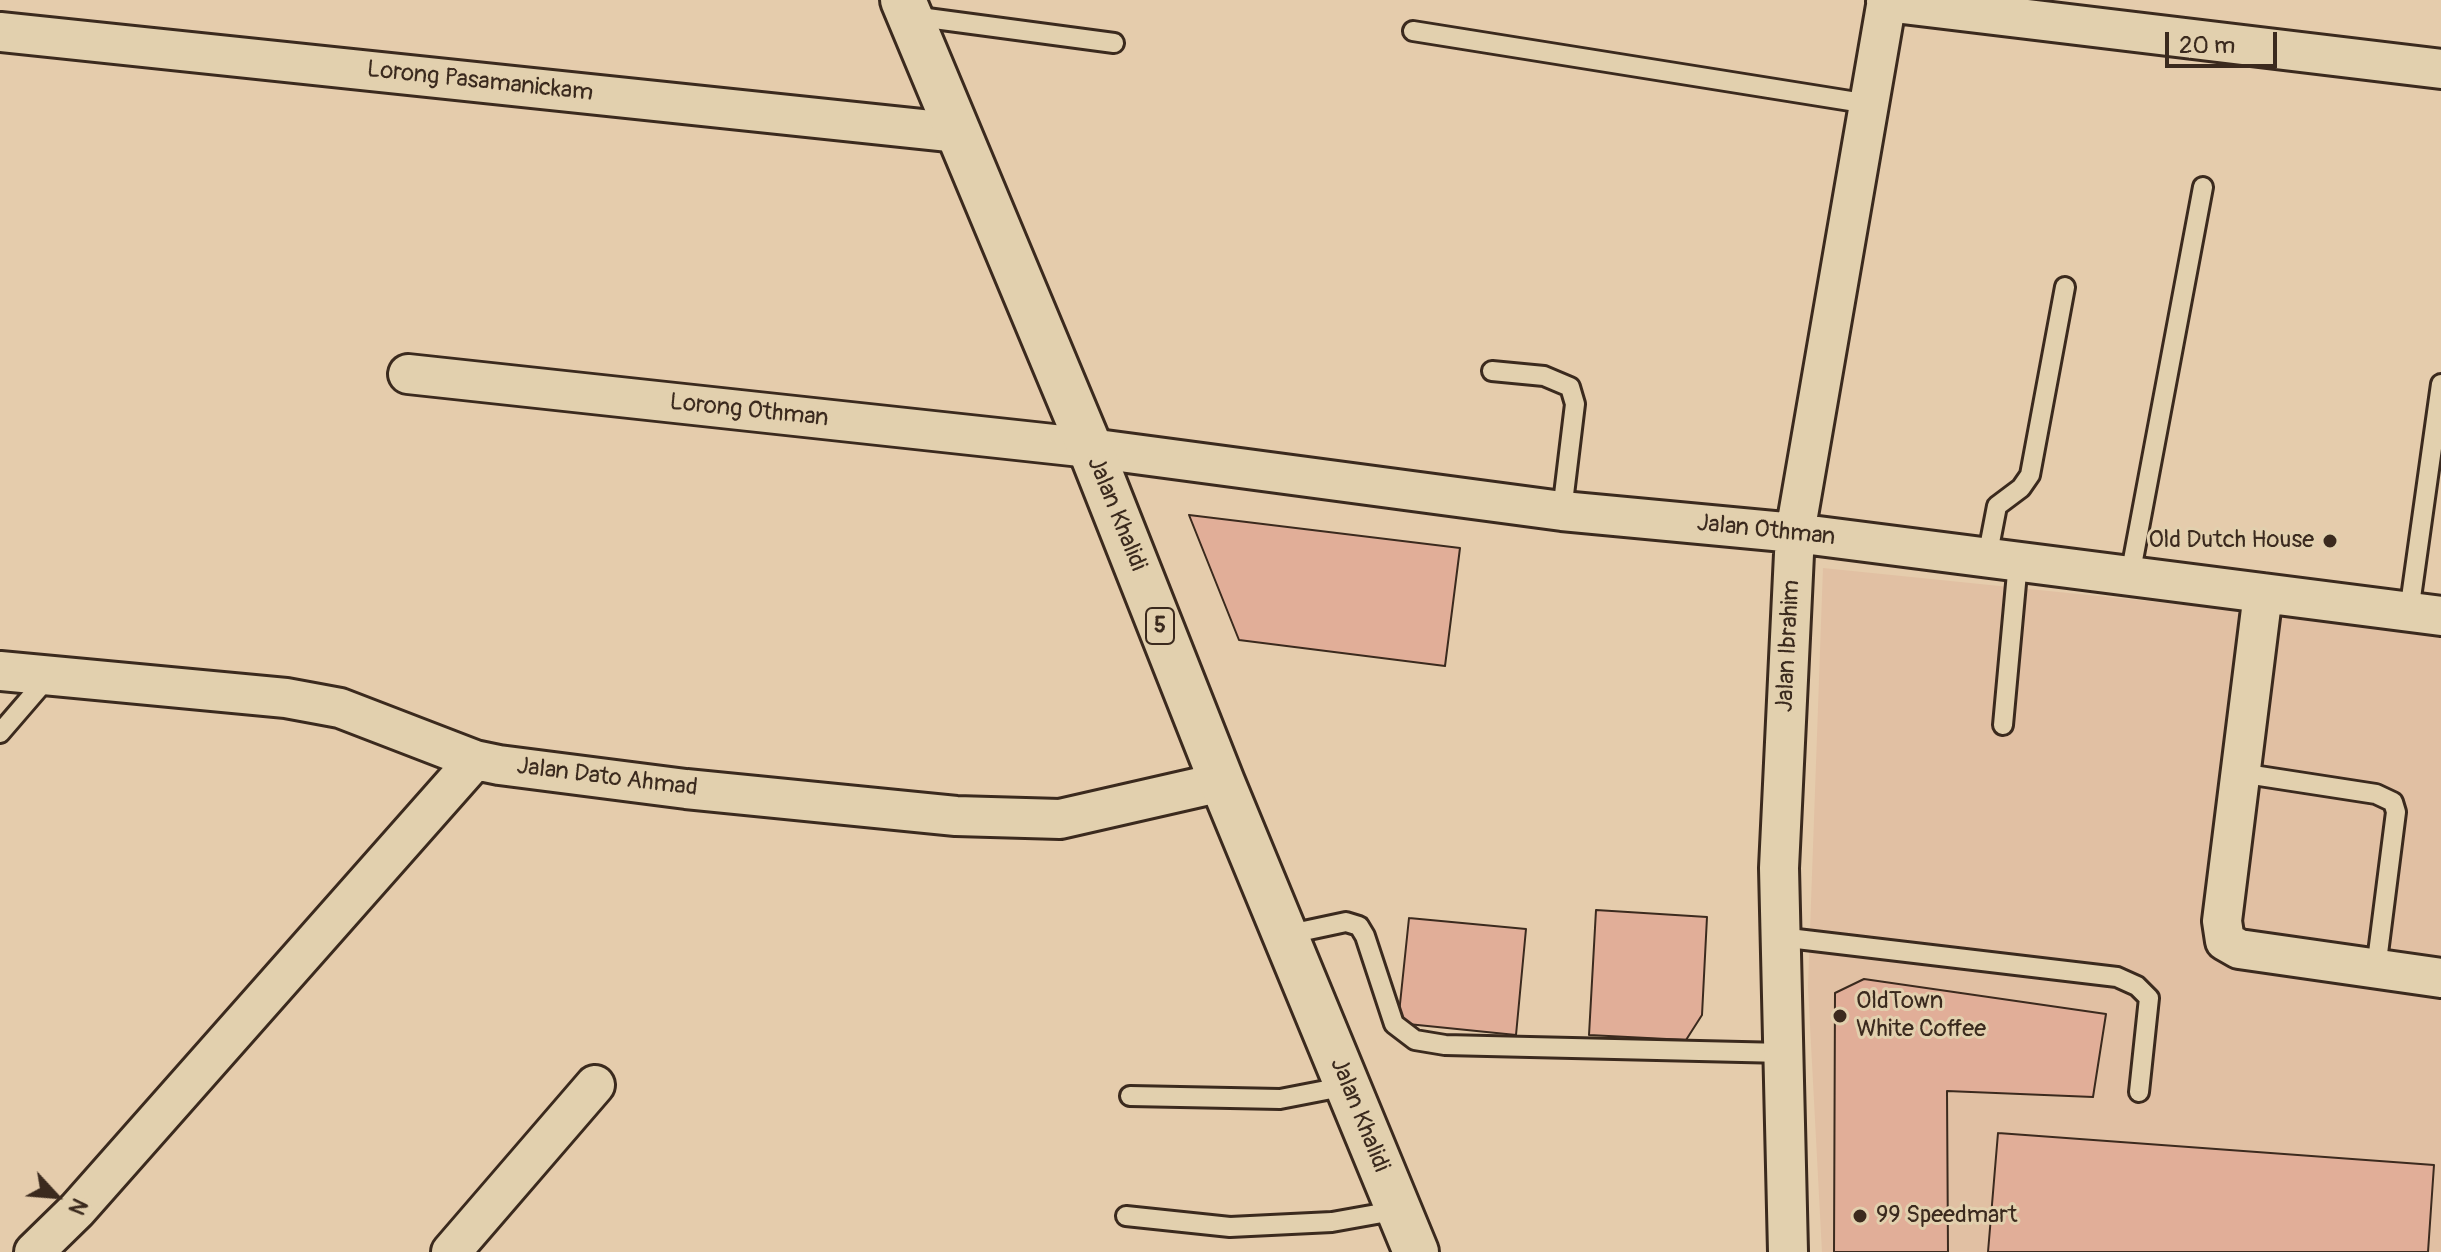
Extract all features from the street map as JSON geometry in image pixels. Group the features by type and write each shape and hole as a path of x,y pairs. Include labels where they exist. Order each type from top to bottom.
{"main road":[{"name":"Jalan Khalidi","path":"906,8 1090,448 1222,782 1416,1252"}],"street":[{"path":"1887,1 2441,69"},
{"name":"Jalan Ibrahim","path":"1788,1252 1779,868 1795,533 1887,1"},
{"name":"Lorong Pasamanickam","path":"0,32 959,133"},
{"name":"Lorong Othman","path":"408,374 1090,448"},
{"name":"Jalan Othman","path":"1090,448 1562,511 1795,533 2425,614"},
{"path":"2263,593 2222,921 2225,941 2239,949 2441,978"},
{"name":"Jalan Dato Ahmad","path":"0,671 286,698 340,708 475,760 686,789 956,816 1060,819 1222,782"},
{"path":"34,1252 87,1198 475,760"},
{"path":"451,1252 595,1085"}],"lane":[{"path":"906,8 1114,43"},
{"path":"1413,31 1869,104"},
{"path":"2130,576 2203,187"},
{"path":"2003,725 2003,560 1997,506 2021,488 2030,475 2065,287"},
{"path":"1492,371 1544,376 1570,387 1575,404 1562,511"},
{"path":"2425,614 2441,384"},
{"path":"0,733 50,675"},
{"path":"2240,773 2376,794 2393,802 2396,812 2376,969"},
{"path":"1285,935 1346,922 1359,926 1394,1024 1415,1040 1445,1045 1784,1053"},
{"path":"1780,937 2117,977 2137,986 2149,998 2139,1092"},
{"path":"1130,1096 1280,1099 1347,1086"},
{"path":"1126,1216 1230,1227 1332,1222 1399,1210"}],"shaded area":[{"path":"1823,568 2441,631 2441,1252 1822,1252 1808,987"}],"building":[{"path":"1189,515 1460,548 1445,666 1239,640"},
{"path":"1596,910 1707,917 1702,1015 1686,1040 1589,1035"},
{"path":"1409,918 1526,929 1516,1035 1398,1023"},
{"path":"1864,979 2106,1014 2093,1097 1947,1091 1948,1252 1834,1252 1835,993"},
{"path":"1998,1133 2434,1165 2428,1252 1988,1252"}],"place":[{"name":"Old Dutch House","path":"2330,541"},
{"name":"OldTown White Coffee","path":"1840,1016"},
{"name":"99 Speedmart","path":"1860,1216"}]}
